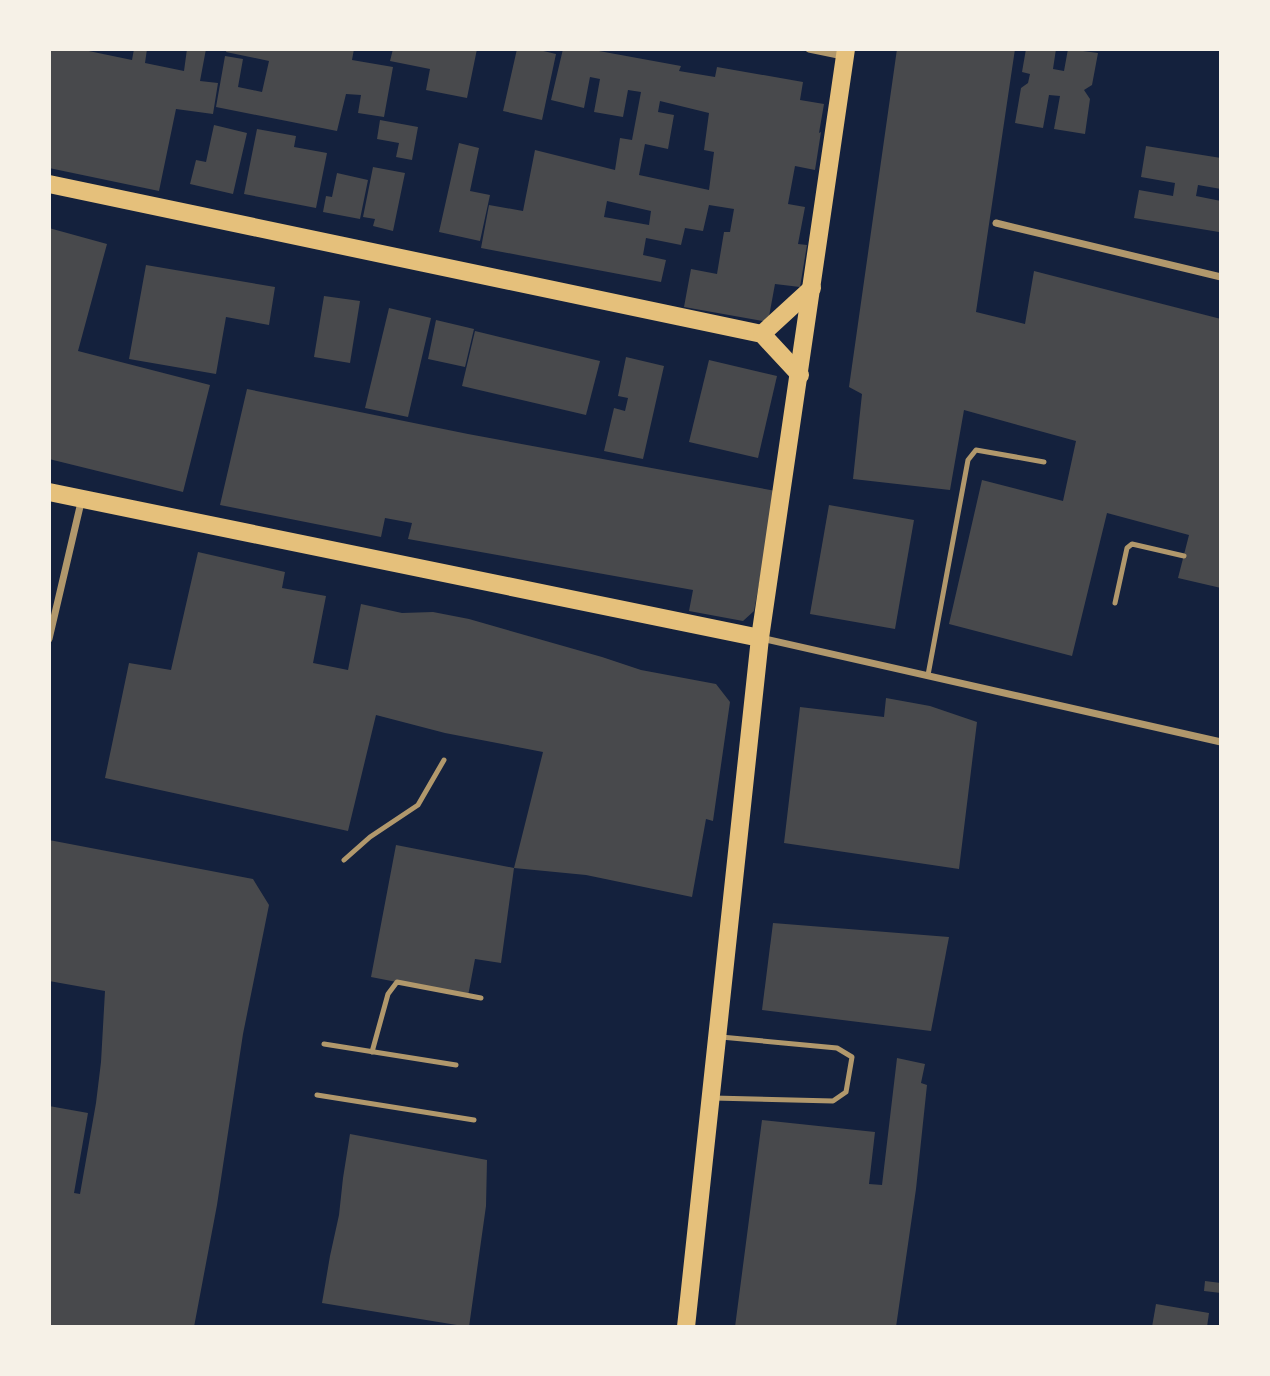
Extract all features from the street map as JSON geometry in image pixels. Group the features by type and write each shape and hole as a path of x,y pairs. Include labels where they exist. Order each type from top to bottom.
{"main road":[{"path":"686,1327 760,638 846,53"},
{"path":"49,184 762,334 800,375"},
{"path":"762,334 812,288"},
{"path":"49,492 760,638"}],"street":[{"path":"809,49 846,53"},
{"path":"996,223 1221,276"},
{"path":"49,639 82,498"},
{"path":"760,638 1221,741"}],"lane":[{"path":"928,675 968,460 976,450 1044,462"},
{"path":"1115,603 1127,548 1132,544 1184,556"},
{"path":"344,860 370,837 418,805 444,760"},
{"path":"372,1052 388,994 397,982 481,998"},
{"path":"710,1098 833,1101 846,1092 852,1057 837,1048 717,1037"},
{"path":"324,1044 456,1065"},
{"path":"317,1095 474,1120"}],"building":[{"path":"49,49 79,49 132,60 134,49 147,49 145,63 184,71 187,49 206,49 200,81 218,83 213,114 176,109 159,191 49,168"},
{"path":"227,49 354,49 352,60 393,67 384,117 358,113 361,95 346,94 337,131 216,107 225,56 243,59 238,87 262,92 269,61 226,52"},
{"path":"393,49 477,49 467,98 426,90 430,69 390,61"},
{"path":"517,49 535,49 556,54 542,120 503,111"},
{"path":"563,49 588,49 681,66 679,71 715,77 717,67 803,82 800,100 824,104 815,170 795,166 788,204 805,207 798,244 807,245 800,287 775,284 768,322 684,307 691,269 717,274 724,232 730,232 734,209 709,205 703,231 685,228 681,245 646,238 643,255 666,260 661,282 481,248 489,205 523,211 535,150 615,170 620,138 632,140 641,92 628,90 623,117 594,112 600,79 590,77 584,108 551,100","holes":["660,101 709,113 704,150 714,152 709,190 639,175 645,144 668,149 674,115 658,112","607,201 651,211 649,225 604,217"]},
{"path":"897,49 1015,49 976,312 1025,324 1034,271 1221,319 1221,588 1178,578 1189,535 1107,513 1072,656 949,624 982,480 1063,501 1076,441 964,410 950,490 853,479 862,394 849,387"},
{"path":"1026,49 1056,49 1053,69 1064,71 1068,49 1098,53 1092,85 1084,90 1090,99 1085,134 1054,129 1060,96 1049,95 1043,128 1015,123 1021,88 1028,83 1030,74 1022,72"},
{"path":"380,120 418,127 412,160 396,157 399,143 377,139"},
{"path":"214,125 247,133 233,194 190,184 196,160 206,162"},
{"path":"257,129 296,136 294,147 327,153 316,208 244,194"},
{"path":"459,143 479,148 470,191 490,195 480,241 439,232"},
{"path":"1146,146 1221,158 1221,189 1198,185 1196,196 1221,201 1219,232 1134,218 1139,190 1173,196 1175,183 1141,177"},
{"path":"373,167 405,173 393,231 373,226 375,219 363,217"},
{"path":"337,173 368,180 360,219 323,212 326,196 332,197"},
{"path":"49,228 107,244 78,351 210,385 183,492 49,459"},
{"path":"146,265 275,287 269,325 226,317 216,374 129,359"},
{"path":"324,296 360,301 350,363 314,357"},
{"path":"389,308 431,318 408,417 365,408"},
{"path":"436,320 474,329 465,367 428,359"},
{"path":"475,331 600,361 586,415 462,386"},
{"path":"626,357 664,366 643,459 604,451 614,408 625,411 628,398 618,396"},
{"path":"709,360 777,376 758,458 689,442"},
{"path":"247,389 468,434 776,491 754,611 743,621 689,611 693,590 408,539 412,523 385,518 381,537 220,505"},
{"path":"829,505 914,520 895,629 810,614"},
{"path":"198,552 285,572 282,588 326,596 313,663 348,670 361,604 402,613 433,612 469,619 641,670 716,684 730,702 713,821 706,819 692,897 586,875 514,868 543,752 445,733 376,715 348,831 105,778 129,663 171,670"},
{"path":"886,698 930,706 977,722 959,869 784,843 800,707 884,717"},
{"path":"49,840 253,879 269,905 243,1034 217,1205 194,1327 49,1327 49,1106 88,1113 74,1193 80,1194 96,1103 105,991 49,981"},
{"path":"396,845 514,868 501,963 475,959 468,996 371,977"},
{"path":"773,923 949,937 931,1031 762,1010"},
{"path":"897,1058 925,1064 921,1083 927,1085 916,1189 896,1327 735,1327 762,1120 875,1132 869,1184 882,1185"},
{"path":"350,1134 487,1160 486,1206 469,1327 322,1303 339,1215"},
{"path":"1205,1281 1221,1283 1221,1293 1204,1291"},
{"path":"1156,1304 1209,1313 1207,1327 1152,1327"}]}
